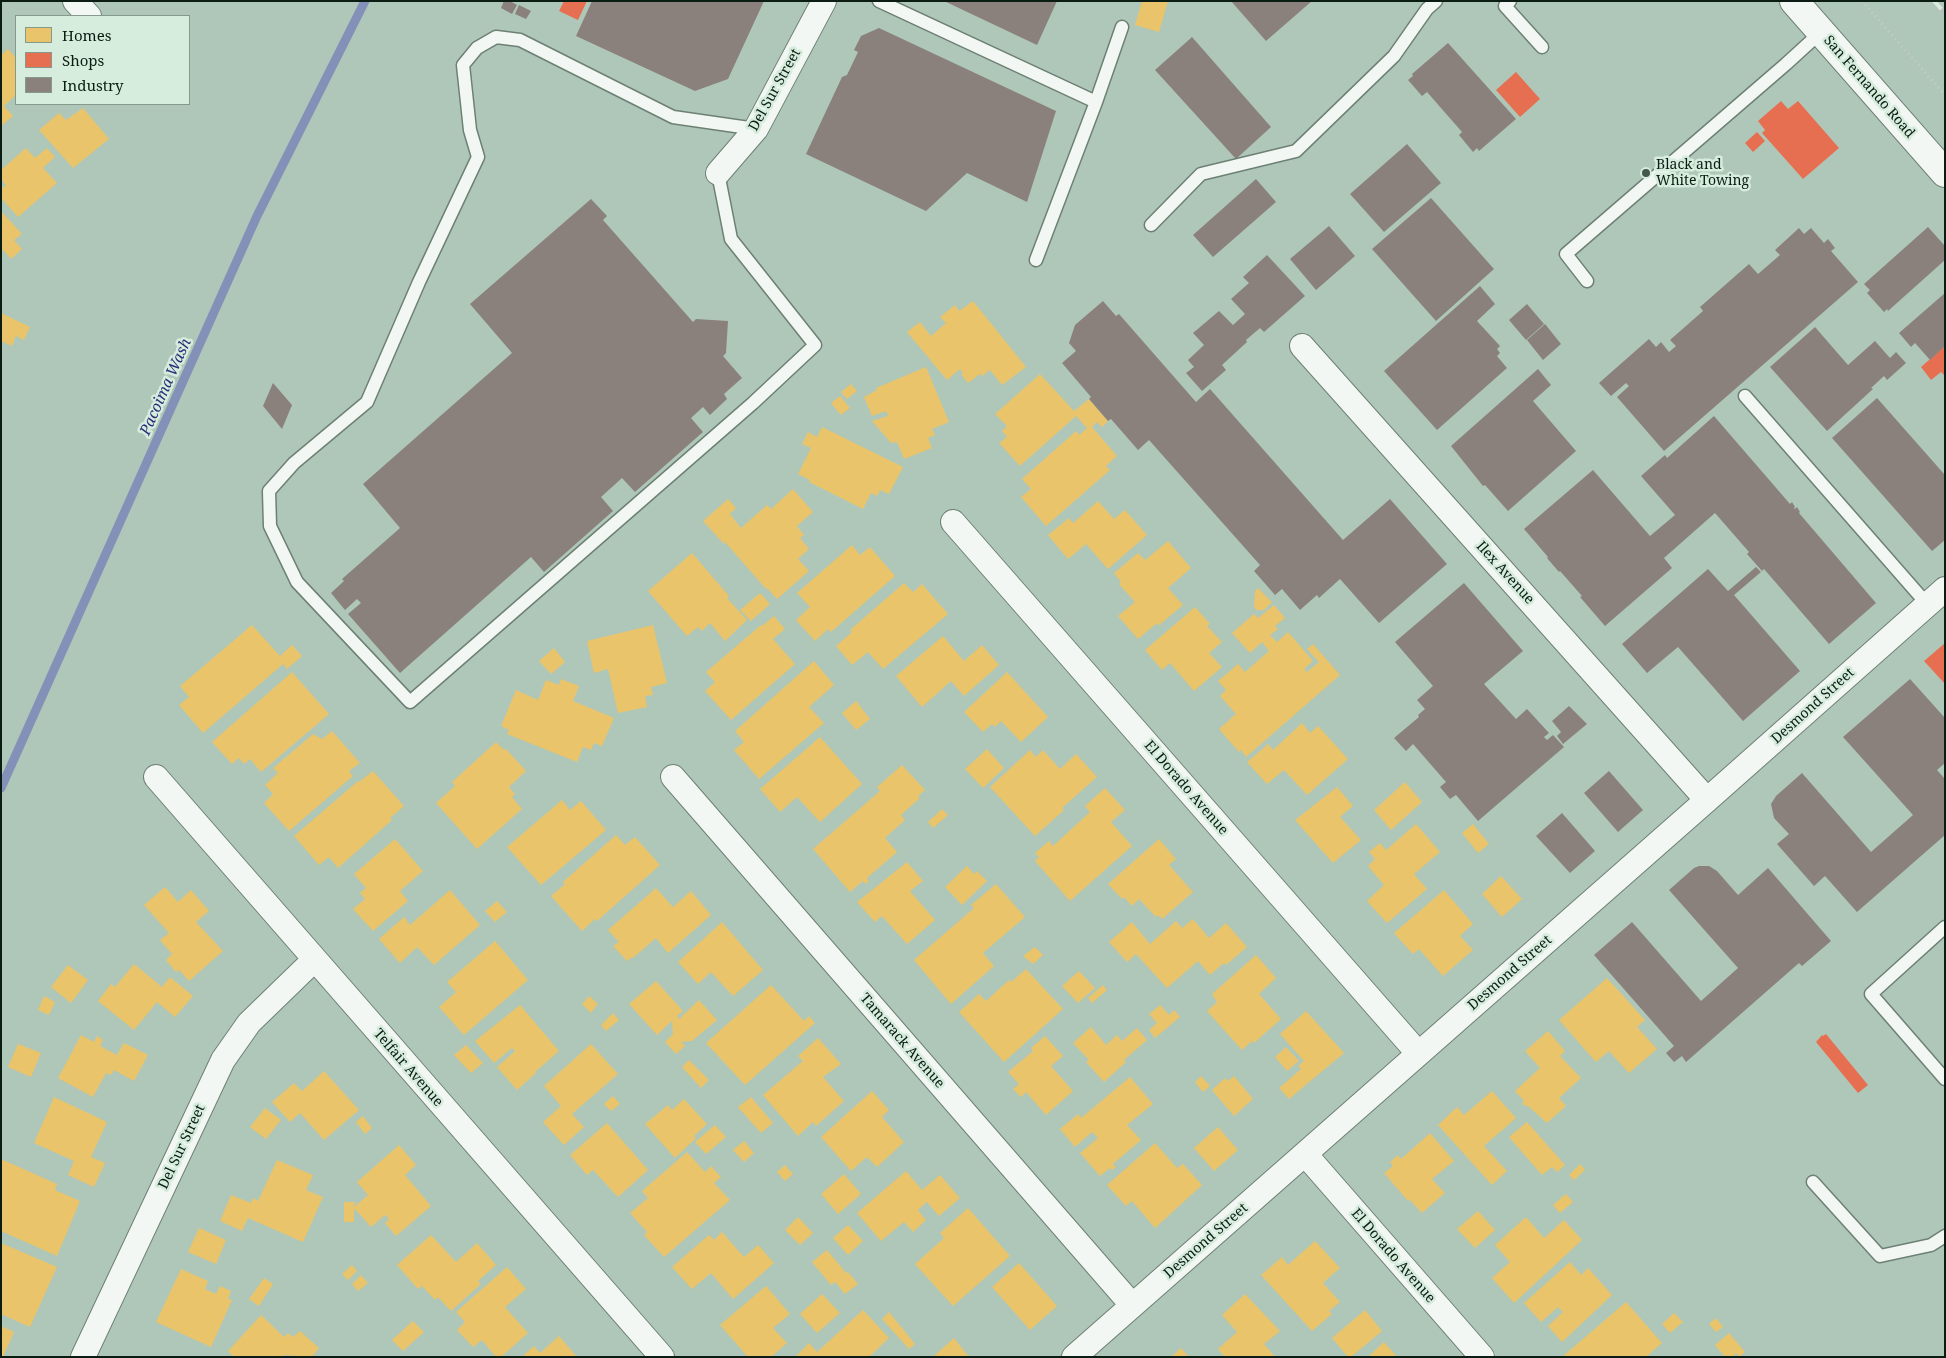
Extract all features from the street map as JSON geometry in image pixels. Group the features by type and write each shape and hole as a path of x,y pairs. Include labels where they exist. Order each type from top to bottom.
{"main road":[{"name":"San Fernando Road","path":"1794,1 1945,173"}],"street":[{"path":"75,1 88,15"},
{"name":"Del Sur Street","path":"718,174 756,129 824,1"},
{"name":"Ilex Avenue","path":"1302,346 1707,800"},
{"name":"El Dorado Avenue","path":"953,522 1418,1053"},
{"name":"Desmond Street","path":"1074,1357 1936,596"},
{"name":"Telfair Avenue","path":"156,777 662,1357"},
{"name":"Tamarack Avenue","path":"673,777 1132,1305"},
{"name":"Del Sur Street","path":"83,1357 223,1060 249,1023 314,960"},
{"name":"El Dorado Avenue","path":"1305,1154 1482,1357"}],"lane":[{"path":"879,1 1096,102"},
{"path":"1151,225 1201,174 1296,151 1394,56 1427,9 1436,1"},
{"path":"1510,1 1504,6 1542,47"},
{"path":"1036,260 1096,102 1122,27"},
{"path":"1587,280 1566,254 1786,64 1820,32"},
{"path":"718,174 731,239 815,345 753,403 410,702 297,582 270,526 269,492 294,463 366,402 478,156 470,130 468,97 463,65 477,48 496,37 520,40 673,117 756,129"},
{"path":"1745,396 1936,596"},
{"path":"1945,927 1871,994 1945,1078"},
{"path":"1812,1182 1880,1256 1931,1245 1945,1236"}],"path":[{"path":"1862,1 1945,95"}],"building: Homes":[{"path":"1142,1 1168,1 1159,32 1135,25"},
{"path":"8,49 15,57 15,96 4,106 13,116 1,126 1,55"},
{"path":"83,108 109,139 73,168 39,130 59,113 66,120"},
{"path":"26,148 35,158 47,148 55,157 43,168 57,183 18,217 1,198 1,189 6,185 1,179 1,170"},
{"path":"1,211 22,234 14,240 22,249 11,259 3,250 1,252"},
{"path":"973,301 1026,367 1002,385 990,370 982,376 980,374 968,383 961,374 963,373 960,369 947,380 907,332 920,322 931,336 946,323 940,317 955,305 959,311"},
{"path":"1,313 30,327 24,340 16,336 12,346 1,341"},
{"path":"926,367 949,422 932,429 935,435 928,438 932,448 904,459 897,442 891,443 872,421 888,416 886,411 872,416 864,397 877,390 876,388"},
{"path":"1040,374 1074,411 1089,399 1108,421 1102,427 1097,422 1092,427 1117,456 1106,466 1110,470 1046,526 1021,497 1031,489 1022,479 1076,431 1079,435 1087,428 1076,416 1020,466 999,443 1007,437 1002,431 1007,426 995,414"},
{"path":"851,384 857,391 847,399 841,392"},
{"path":"840,396 850,408 841,415 831,403"},
{"path":"822,427 903,467 889,494 880,490 877,496 871,493 863,509 809,482 810,480 798,474 811,448 802,444 808,432 817,437"},
{"path":"793,489 813,512 797,526 804,535 800,538 809,549 798,559 809,571 777,599 725,542 724,544 703,521 728,499 736,508 730,514 741,528 767,505 771,509"},
{"path":"1098,501 1114,519 1125,510 1147,535 1108,569 1086,544 1068,559 1048,535 1069,518 1073,523"},
{"path":"1168,541 1191,568 1168,588 1183,605 1158,626 1157,623 1138,639 1118,616 1135,602 1119,584 1121,582 1114,573 1138,553 1145,560"},
{"path":"852,545 860,555 870,547 895,576 831,632 828,629 815,641 796,620 810,607 797,593"},
{"path":"692,553 747,620 725,641 710,623 702,631 698,627 687,636 648,591"},
{"path":"904,583 913,592 922,584 948,614 883,669 868,652 852,665 836,646 852,632 850,630"},
{"path":"1258,588 1272,602 1264,610 1256,610 1254,607 1255,591"},
{"path":"760,593 770,604 751,621 740,610"},
{"path":"1274,605 1285,618 1275,626 1278,629 1270,635 1277,642 1288,632 1313,661 1304,669 1307,672 1319,662 1307,649 1313,644 1340,675 1246,757 1241,750 1239,752 1219,729 1236,714 1220,696 1226,690 1218,681 1238,664 1245,672 1269,651 1262,642 1250,653 1232,633 1254,614 1258,618"},
{"path":"1195,607 1210,624 1207,626 1222,642 1209,653 1222,667 1194,691 1170,663 1162,670 1145,650"},
{"path":"774,616 785,629 773,639 795,664 731,720 705,691 715,682 706,672"},
{"path":"252,625 280,656 292,645 302,656 287,669 283,664 203,733 179,705 189,697 180,686"},
{"path":"653,625 667,683 651,687 653,695 645,696 647,707 618,713 608,669 594,673 587,641"},
{"path":"943,636 964,661 982,645 999,665 964,696 951,681 922,707 896,676"},
{"path":"554,648 565,662 551,674 539,661"},
{"path":"814,661 834,685 809,707 824,723 759,779 734,750 744,742 735,731"},
{"path":"292,672 329,714 261,772 250,759 244,764 239,758 232,764 212,742"},
{"path":"1007,672 1048,717 1021,742 1001,721 995,727 992,724 983,732 964,712"},
{"path":"561,679 579,686 573,701 614,718 602,746 594,743 591,750 583,747 577,762 507,734 509,730 501,726 516,690 538,700 546,680 559,685"},
{"path":"856,701 870,719 856,730 842,713"},
{"path":"1302,723 1310,733 1318,726 1348,759 1307,795 1284,770 1267,784 1247,762 1268,744 1273,750"},
{"path":"332,731 360,763 349,771 353,776 289,831 264,803 273,794 265,785 278,773 273,768 313,734 322,739"},
{"path":"820,737 862,784 820,822 797,797 780,812 760,789"},
{"path":"496,742 504,750 506,749 526,771 509,787 515,794 512,797 522,809 477,849 436,803 455,786 452,782"},
{"path":"987,749 1004,768 983,788 965,769"},
{"path":"1030,750 1036,757 1043,750 1060,769 1076,754 1097,777 1062,808 1064,810 1035,836 990,787"},
{"path":"902,765 925,790 918,796 920,798 901,815 905,820 885,838 897,852 867,878 869,881 866,884 863,881 850,892 813,849 880,791 877,787"},
{"path":"373,771 404,806 390,818 392,820 338,868 329,857 319,865 294,836 358,781"},
{"path":"1405,782 1422,802 1391,830 1374,810"},
{"path":"1337,787 1353,806 1340,817 1361,840 1333,863 1295,820"},
{"path":"1105,788 1125,810 1111,822 1132,846 1070,901 1035,861 1039,857 1035,853 1049,841 1053,846 1090,812 1085,806"},
{"path":"562,800 570,810 581,801 606,830 541,885 507,847"},
{"path":"942,809 948,815 933,828 928,822"},
{"path":"1416,824 1440,852 1414,874 1427,889 1387,923 1367,901 1384,885 1368,866 1375,859 1369,852 1380,843 1386,850"},
{"path":"1473,824 1489,844 1478,853 1462,833"},
{"path":"616,835 625,845 635,837 660,865 597,921 595,919 582,931 551,896 565,884 563,882"},
{"path":"395,839 423,871 400,891 408,901 373,931 353,909 365,899 360,893 366,888 354,874"},
{"path":"1159,839 1176,859 1169,865 1193,892 1162,919 1158,915 1156,917 1139,899 1132,906 1124,897 1122,899 1108,884"},
{"path":"907,862 923,881 910,891 935,920 907,944 882,916 875,922 857,902"},
{"path":"967,866 974,874 977,871 987,881 962,905 945,887"},
{"path":"1501,876 1522,899 1502,917 1482,894"},
{"path":"996,884 1025,917 983,953 994,966 951,1004 914,960 974,908 971,905"},
{"path":"165,887 178,902 191,890 209,911 196,922 223,951 189,981 179,970 176,972 166,960 172,954 160,940 169,933 144,905"},
{"path":"656,888 673,907 691,891 711,915 668,953 656,938 627,961 613,946 619,942 608,930"},
{"path":"450,890 480,925 434,965 417,947 400,963 379,939 404,917 410,925"},
{"path":"1444,890 1473,924 1460,936 1473,950 1443,976 1419,949 1413,954 1394,933"},
{"path":"497,901 507,912 495,922 485,911"},
{"path":"1193,919 1209,938 1226,923 1247,947 1226,965 1224,963 1210,975 1198,961 1167,988 1136,954 1127,962 1109,942 1132,922 1150,944 1176,921 1182,928"},
{"path":"722,922 763,970 733,996 711,972 698,984 678,962"},
{"path":"495,941 528,980 464,1035 439,1007 456,992 447,982"},
{"path":"1035,947 1043,955 1033,964 1023,956"},
{"path":"1256,955 1276,978 1259,994 1281,1019 1254,1043 1252,1041 1242,1050 1207,1011 1217,1002 1212,994"},
{"path":"134,964 162,987 170,977 193,996 175,1017 157,1002 134,1030 98,1001 111,984 115,987"},
{"path":"68,965 88,980 71,1003 51,987"},
{"path":"1026,969 1063,1009 1004,1062 959,1012 979,994 986,1001 1009,980 1011,982"},
{"path":"1079,971 1095,988 1078,1003 1062,986"},
{"path":"1607,978 1645,1020 1637,1027 1657,1049 1629,1073 1609,1051 1596,1062 1559,1020"},
{"path":"656,981 683,1011 677,1016 679,1019 699,1000 717,1020 692,1041 681,1042 685,1046 676,1054 665,1042 673,1034 672,1021 657,1035 629,1004"},
{"path":"771,985 804,1021 809,1016 815,1023 745,1085 706,1043"},
{"path":"1103,985 1107,990 1092,1003 1088,998"},
{"path":"44,996 55,1002 49,1015 38,1010"},
{"path":"589,996 598,1004 591,1013 582,1004"},
{"path":"520,1005 559,1051 517,1090 497,1067 515,1051 512,1048 494,1063 475,1041"},
{"path":"1160,1005 1169,1015 1174,1010 1180,1017 1155,1038 1149,1030 1157,1023 1149,1014"},
{"path":"1306,1011 1344,1053 1289,1099 1279,1088 1301,1069 1298,1066 1304,1061 1280,1034"},
{"path":"613,1013 619,1020 606,1031 601,1025"},
{"path":"1091,1027 1106,1045 1117,1035 1122,1041 1137,1028 1147,1040 1124,1060 1126,1062 1104,1082 1086,1062 1089,1060 1073,1043"},
{"path":"1548,1031 1565,1051 1560,1056 1581,1078 1559,1098 1566,1106 1547,1123 1527,1105 1526,1107 1522,1103 1524,1101 1515,1091 1540,1068 1525,1051"},
{"path":"81,1035 94,1042 97,1036 103,1040 100,1046 117,1055 124,1043 148,1055 134,1081 114,1070 111,1075 106,1073 93,1097 58,1078"},
{"path":"1045,1036 1063,1056 1051,1066 1073,1091 1046,1115 1026,1092 1021,1097 1013,1089 1019,1084 1008,1072 1033,1051 1031,1048"},
{"path":"818,1038 841,1064 823,1077 844,1101 816,1126 813,1122 798,1136 763,1095 803,1061 798,1056"},
{"path":"18,1044 41,1053 31,1077 8,1067"},
{"path":"591,1044 618,1074 572,1114 584,1127 564,1145 543,1122 561,1106 544,1086"},
{"path":"466,1045 483,1063 471,1073 454,1055"},
{"path":"1286,1047 1299,1061 1287,1071 1275,1057"},
{"path":"689,1060 709,1080 701,1088 682,1067"},
{"path":"324,1071 359,1110 324,1140 300,1113 290,1122 272,1102 294,1083 302,1091"},
{"path":"1201,1076 1210,1086 1203,1092 1195,1082"},
{"path":"1234,1076 1253,1099 1234,1116 1212,1090 1225,1078 1228,1081"},
{"path":"1130,1077 1153,1104 1127,1125 1141,1140 1113,1164 1116,1167 1112,1170 1110,1168 1100,1176 1080,1153 1098,1138 1092,1132 1075,1147 1060,1129 1078,1114 1081,1118"},
{"path":"872,1091 889,1110 882,1117 904,1142 877,1167 867,1157 851,1171 821,1137"},
{"path":"1492,1091 1516,1118 1484,1146 1507,1171 1492,1185 1438,1125 1457,1107 1464,1115"},
{"path":"613,1096 620,1104 611,1111 604,1104"},
{"path":"54,1097 107,1122 91,1157 105,1163 94,1187 68,1175 74,1161 34,1143"},
{"path":"751,1097 773,1123 761,1133 738,1107"},
{"path":"684,1099 707,1124 694,1136 696,1138 675,1158 645,1124 668,1105 672,1110"},
{"path":"265,1108 281,1120 266,1139 250,1127"},
{"path":"363,1116 372,1128 365,1134 356,1122"},
{"path":"1527,1122 1565,1165 1557,1172 1552,1167 1542,1175 1509,1137"},
{"path":"607,1123 648,1170 618,1197 593,1170 587,1175 570,1155"},
{"path":"715,1125 726,1137 706,1154 695,1142"},
{"path":"1218,1127 1238,1150 1214,1171 1194,1148"},
{"path":"1430,1133 1454,1161 1432,1179 1445,1193 1422,1213 1410,1200 1408,1201 1384,1173 1393,1166 1390,1162 1398,1155 1401,1159"},
{"path":"744,1141 754,1153 744,1162 733,1150"},
{"path":"1155,1143 1177,1168 1183,1164 1202,1185 1155,1228 1132,1201 1126,1206 1107,1185"},
{"path":"399,1145 416,1165 405,1175 431,1206 396,1236 385,1223 389,1219 385,1215 371,1227 355,1209 354,1222 344,1222 344,1202 354,1202 356,1203 353,1205 355,1206 368,1195 357,1182"},
{"path":"687,1152 705,1172 711,1166 721,1177 714,1183 730,1200 664,1257 644,1235 647,1232 630,1213 648,1198 642,1191"},
{"path":"1,1159 57,1184 55,1190 80,1201 57,1256 1,1231"},
{"path":"277,1160 313,1175 306,1190 323,1197 303,1242 248,1218 242,1231 220,1221 231,1195 251,1203 253,1198 258,1201"},
{"path":"1580,1164 1585,1170 1574,1180 1569,1175"},
{"path":"785,1165 793,1174 785,1181 777,1172"},
{"path":"906,1171 922,1190 940,1175 960,1198 939,1216 927,1202 918,1210 926,1220 913,1232 904,1222 881,1241 857,1213"},
{"path":"844,1174 861,1194 838,1214 821,1194"},
{"path":"1566,1194 1573,1202 1560,1213 1553,1205"},
{"path":"968,1208 1010,1256 953,1306 915,1264 944,1238 940,1233"},
{"path":"1478,1211 1495,1230 1475,1248 1457,1229"},
{"path":"798,1217 813,1233 800,1245 785,1230"},
{"path":"1526,1217 1544,1238 1564,1220 1582,1240 1514,1303 1492,1278 1510,1262 1495,1245"},
{"path":"848,1225 863,1241 848,1255 833,1238"},
{"path":"199,1228 226,1240 216,1264 188,1252"},
{"path":"722,1232 744,1257 758,1245 774,1263 733,1299 711,1273 692,1289 672,1267 709,1235 714,1240"},
{"path":"431,1235 456,1262 477,1243 496,1265 478,1281 481,1284 451,1311 438,1297 435,1300 422,1286 418,1289 397,1265"},
{"path":"1315,1241 1340,1268 1323,1283 1340,1302 1329,1311 1332,1314 1312,1331 1261,1275 1282,1257 1288,1265"},
{"path":"1,1243 57,1267 30,1327 1,1314"},
{"path":"827,1250 858,1284 845,1294 835,1282 831,1285 812,1262"},
{"path":"1570,1262 1581,1275 1588,1268 1612,1295 1562,1342 1548,1326 1563,1312 1558,1307 1541,1322 1524,1303"},
{"path":"1019,1263 1057,1306 1030,1330 992,1287"},
{"path":"352,1265 357,1271 348,1280 342,1274"},
{"path":"507,1267 526,1289 505,1307 528,1333 501,1357 496,1357 482,1340 473,1347 457,1330 465,1322 456,1312"},
{"path":"181,1269 208,1281 205,1289 216,1294 220,1286 231,1291 228,1299 232,1300 211,1347 156,1322"},
{"path":"361,1275 368,1283 358,1291 352,1284"},
{"path":"264,1278 273,1284 259,1306 249,1299"},
{"path":"766,1286 790,1314 773,1328 787,1343 771,1357 748,1357 720,1325"},
{"path":"822,1294 840,1313 817,1333 800,1314"},
{"path":"1245,1294 1280,1331 1264,1344 1275,1357 1225,1357 1218,1349 1237,1332 1222,1315"},
{"path":"1626,1302 1662,1343 1646,1357 1562,1357"},
{"path":"863,1310 889,1338 869,1357 795,1357 809,1343 817,1352"},
{"path":"1365,1310 1382,1331 1351,1357 1348,1357 1332,1338"},
{"path":"889,1312 915,1344 909,1349 882,1319"},
{"path":"1674,1313 1683,1322 1670,1333 1662,1324"},
{"path":"261,1315 284,1337 288,1333 293,1337 300,1331 319,1348 312,1357 284,1355 282,1357 234,1357 228,1351"},
{"path":"1716,1318 1723,1327 1716,1332 1709,1324"},
{"path":"413,1321 424,1332 403,1351 392,1340"},
{"path":"1,1326 14,1332 3,1357 1,1357"},
{"path":"1729,1333 1745,1352 1739,1357 1736,1353 1732,1357 1725,1357 1715,1345"},
{"path":"559,1336 577,1357 522,1357 534,1346 540,1353"},
{"path":"954,1338 969,1357 934,1357 934,1356"},
{"path":"1384,1342 1397,1357 1368,1357"},
{"path":"1181,1348 1189,1357 1171,1357"}],"building: Shops":[{"path":"564,1 587,1 578,20 559,11"},
{"path":"1516,72 1540,99 1520,117 1496,90"},
{"path":"1781,101 1788,109 1798,101 1839,148 1803,179 1762,133 1765,130 1758,121"},
{"path":"1757,132 1765,141 1753,152 1745,143"},
{"path":"1945,346 1945,376 1941,372 1931,380 1921,367"},
{"path":"1945,643 1945,684 1924,661"},
{"path":"1826,1034 1868,1085 1858,1093 1816,1042 1822,1035"}],"building: Industry":[{"path":"504,1 510,1 517,5 512,14 501,8"},
{"path":"592,1 764,1 728,79 695,91 576,36"},
{"path":"944,1 1057,1 1037,45"},
{"path":"1231,1 1312,1 1266,41"},
{"path":"519,5 531,11 526,19 515,14"},
{"path":"879,28 1056,111 1027,202 967,173 926,211 806,154 842,77 847,75 858,52 854,50 861,36"},
{"path":"1192,37 1271,127 1236,159 1155,70"},
{"path":"1448,43 1516,119 1479,151 1477,148 1473,152 1459,135 1462,132 1427,92 1422,96 1408,80 1413,76 1412,74"},
{"path":"1407,144 1441,183 1384,232 1350,194"},
{"path":"1256,179 1276,202 1213,257 1193,235"},
{"path":"1431,198 1494,269 1436,321 1372,249"},
{"path":"591,199 607,216 603,220 693,322 696,319 728,321 726,353 723,356 742,378 724,394 727,399 710,415 703,407 691,418 703,432 635,492 622,478 601,497 613,511 544,572 531,557 400,673 348,614 361,603 357,599 345,610 331,593 344,581 342,579 400,528 363,484 512,353 470,304"},
{"path":"1329,226 1355,256 1316,290 1290,259"},
{"path":"1928,227 1945,246 1945,260 1888,311 1887,309 1884,312 1867,293 1870,290 1864,284"},
{"path":"1799,228 1804,234 1811,228 1824,243 1828,239 1835,248 1831,251 1858,282 1664,451 1617,397 1629,386 1626,383 1611,396 1599,383 1649,339 1656,347 1661,342 1669,352 1676,346 1670,340 1703,311 1700,307 1749,264 1758,274 1780,255 1775,250"},
{"path":"1267,255 1305,296 1264,332 1260,328 1246,340 1247,342 1222,365 1226,370 1202,391 1186,373 1194,367 1188,360 1204,345 1193,333 1219,311 1233,325 1245,314 1231,299 1249,283 1243,277"},
{"path":"1480,286 1495,304 1477,321 1500,346 1497,349 1500,353 1497,356 1507,368 1437,430 1384,371"},
{"path":"1945,293 1945,346 1930,360 1915,343 1911,347 1899,333"},
{"path":"1103,301 1116,316 1119,314 1196,402 1210,389 1343,540 1390,499 1447,564 1379,623 1340,579 1319,598 1317,595 1300,610 1282,589 1275,595 1254,571 1260,565 1149,440 1138,450 1111,419 1108,421 1089,399 1091,397 1062,363 1076,351 1069,343 1075,325"},
{"path":"1527,304 1544,324 1526,340 1509,320"},
{"path":"1545,324 1561,344 1543,360 1527,340"},
{"path":"1815,327 1848,365 1875,341 1890,358 1896,352 1906,363 1887,380 1884,376 1871,388 1873,389 1827,431 1770,367"},
{"path":"1538,369 1551,385 1533,401 1576,451 1508,511 1485,485 1483,486 1451,446"},
{"path":"273,383 292,405 282,429 263,406"},
{"path":"1877,398 1945,475 1945,540 1932,551 1832,438"},
{"path":"1714,416 1790,504 1792,502 1795,509 1797,507 1799,513 1876,603 1829,644 1764,569 1762,571 1747,554 1749,552 1715,513 1664,558 1672,568 1605,626 1580,597 1582,596 1559,572 1524,529 1593,470 1650,536 1675,515 1641,476 1665,455 1667,458"},
{"path":"1756,567 1761,572 1734,595 1800,671 1743,721 1678,647 1647,673 1622,644 1708,569 1728,591"},
{"path":"1464,583 1523,651 1484,684 1516,719 1527,709 1549,733 1544,737 1547,740 1553,735 1564,747 1478,821 1456,795 1450,799 1440,787 1446,782 1413,744 1406,751 1394,738 1419,717 1418,715 1425,709 1417,700 1433,686 1395,642"},
{"path":"1910,679 1945,718 1945,763 1937,770 1945,779 1945,835 1857,912 1825,876 1814,886 1777,844 1789,834 1774,818 1771,804 1776,796 1802,773 1871,852 1913,815 1843,737"},
{"path":"1569,706 1587,724 1563,744 1557,736 1561,732 1552,721"},
{"path":"1609,771 1643,810 1618,832 1584,793"},
{"path":"1562,813 1595,851 1570,873 1536,836"},
{"path":"1709,866 1717,871 1738,895 1768,868 1831,941 1802,966 1799,963 1686,1062 1682,1056 1674,1062 1666,1053 1674,1046 1594,955 1632,922 1701,1001 1738,968 1669,890 1694,868"}],"waterway":[{"name":"Pacoima Wash","path":"1,788 257,216 365,1"}],"railway":[{"path":"1934,1 1945,13"}],"place":[{"name":"Black and White Towing","path":"1646,173"}]}
